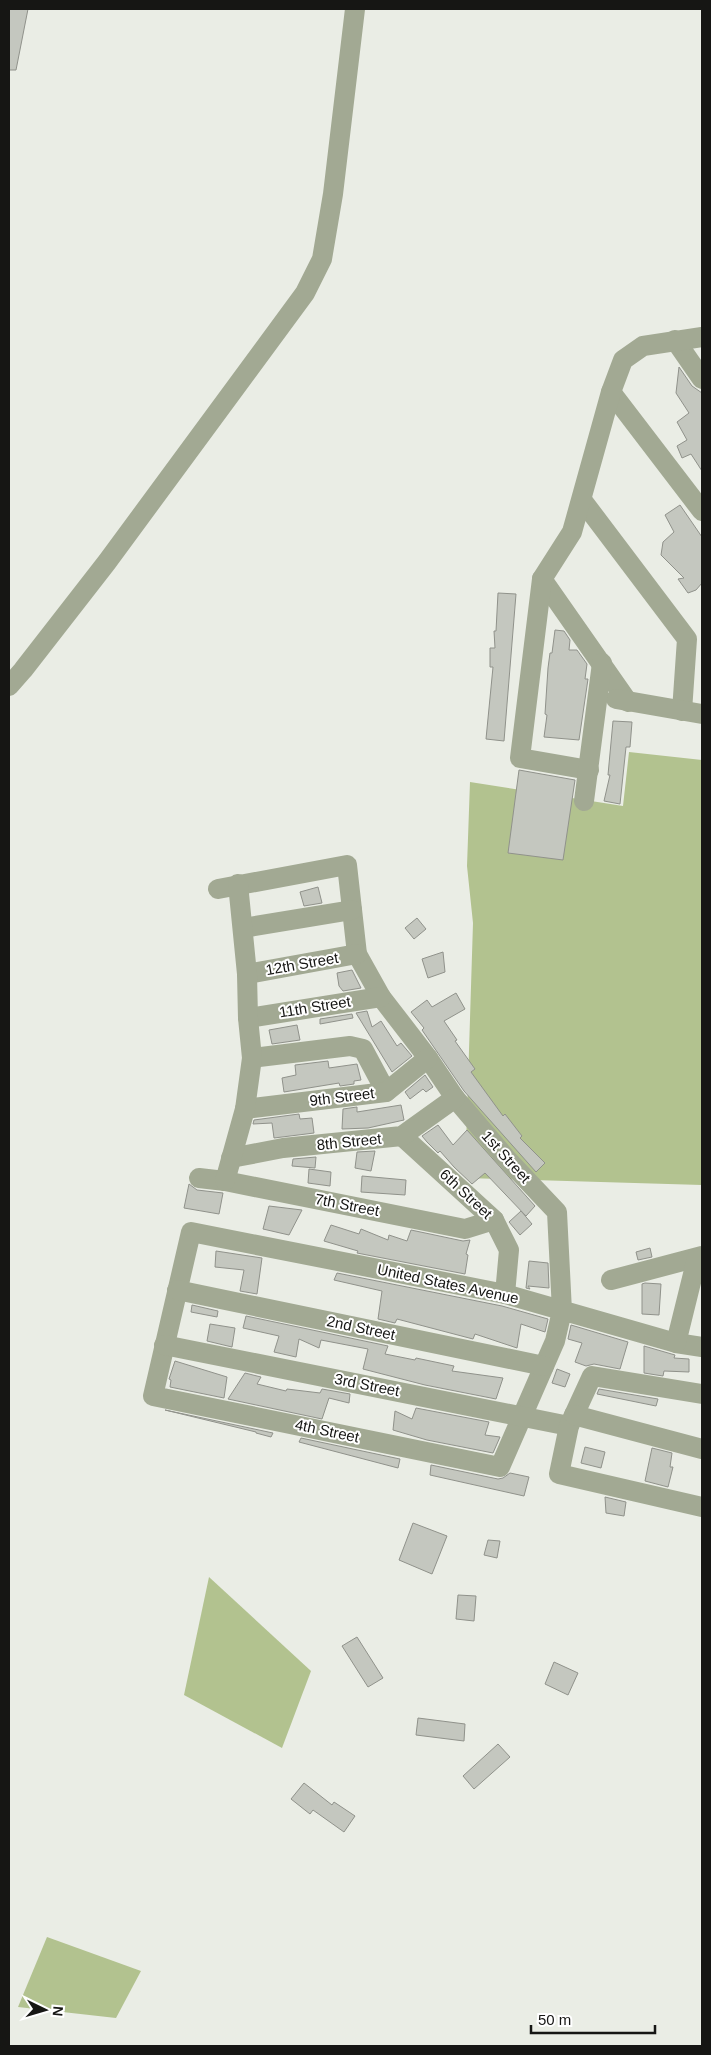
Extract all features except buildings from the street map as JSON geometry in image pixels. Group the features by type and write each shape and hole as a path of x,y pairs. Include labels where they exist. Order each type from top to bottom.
{"street":[{"path":"9,686 107,562 305,293 322,259 355,9"},
{"path":"589,770 520,758 542,579 572,532 611,392 622,360 642,346 702,337"},
{"path":"675,340 702,379"},
{"path":"611,392 702,511"},
{"path":"582,500 688,640 682,710"},
{"path":"542,579 628,702"},
{"path":"584,801 602,663"},
{"path":"598,695 702,714"},
{"name":"1st Street","path":"238,884 347,865 357,954 381,997 428,1058 454,1098 506,1158 557,1212 562,1311 555,1341 524,1416 500,1467"},
{"path":"218,889 238,884 247,974 248,1018 252,1058 244,1109 232,1158 224,1180"},
{"path":"243,928 352,910"},
{"name":"12th Street","path":"247,974 357,954"},
{"name":"11th Street","path":"248,1018 381,997"},
{"path":"252,1058 350,1046 363,1049 386,1092"},
{"name":"9th Street","path":"244,1109 386,1092 428,1058"},
{"name":"8th Street","path":"232,1158 283,1148 402,1136 454,1098"},
{"name":"6th Street","path":"402,1136 494,1220 509,1250 505,1294"},
{"name":"7th Street","path":"199,1178 224,1180 465,1229 494,1220"},
{"name":"United States Avenue","path":"177,1290 191,1232 505,1294 676,1343 702,1347"},
{"path":"610,1280 700,1257 676,1343"},
{"path":"164,1345 177,1290"},
{"name":"2nd Street","path":"177,1290 544,1366"},
{"name":"4th Street","path":"164,1345 153,1396 500,1467"},
{"name":"3rd Street","path":"164,1345 524,1416 572,1420"},
{"path":"702,1394 592,1376 572,1420 559,1474 702,1507"},
{"path":"572,1420 702,1449"}],"green space":[{"path":"629,752 702,760 702,1185 465,1178 473,923 467,866 470,782 623,806"},
{"path":"209,1577 311,1671 282,1748 184,1695"},
{"path":"47,1937 141,1971 116,2018 18,2007"}]}
